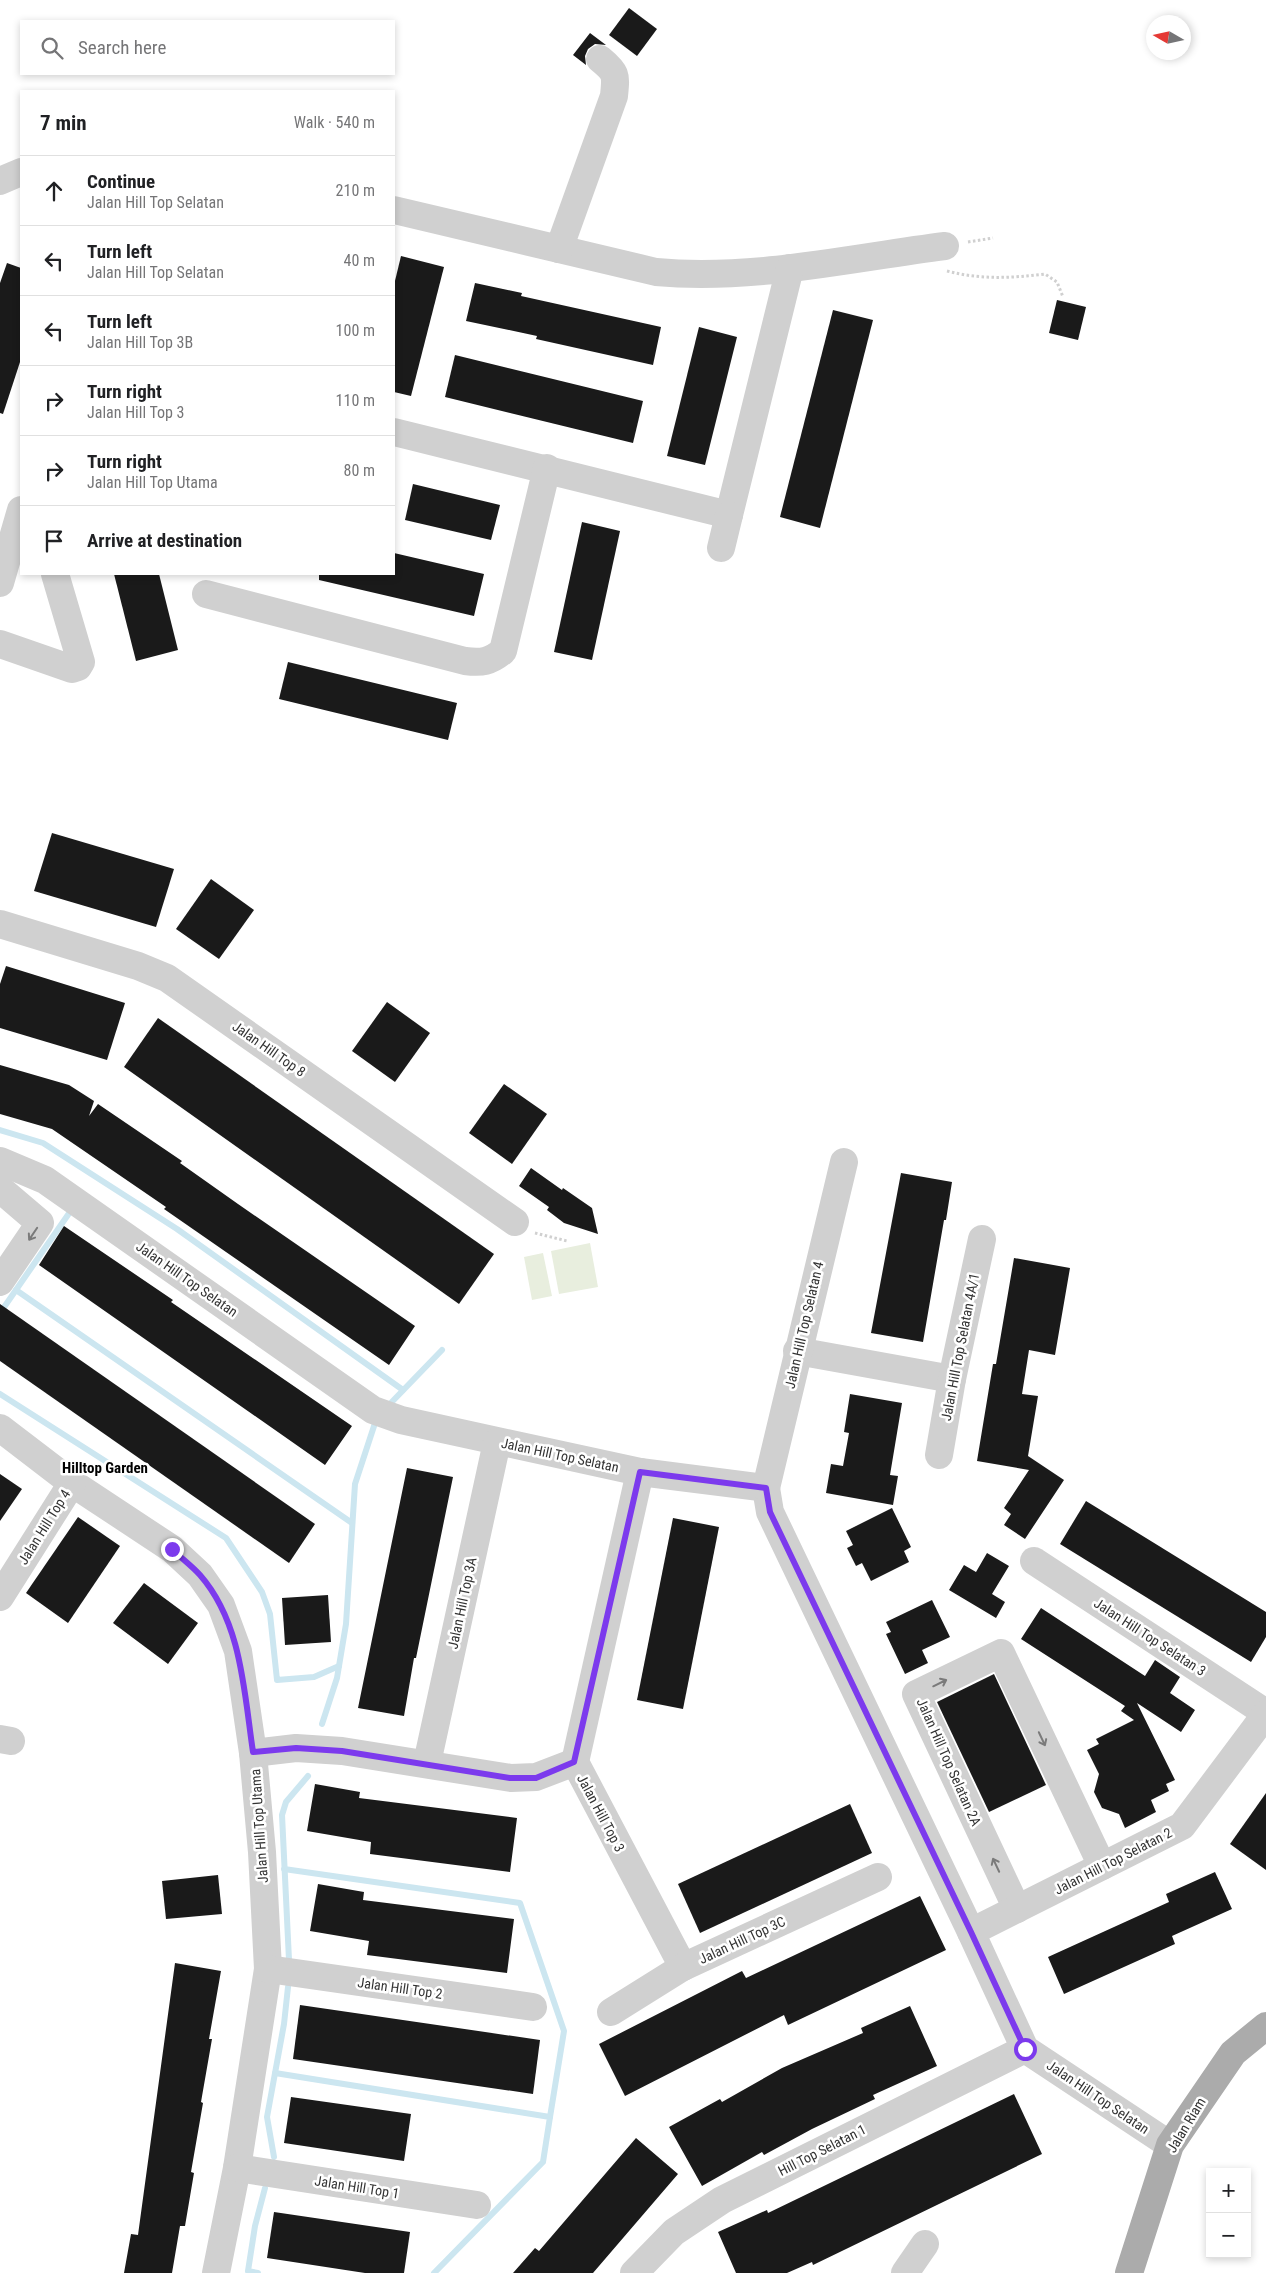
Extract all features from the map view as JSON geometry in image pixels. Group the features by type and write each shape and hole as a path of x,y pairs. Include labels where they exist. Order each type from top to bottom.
{"main road":[{"name":"Jalan Riam","path":"1129,2273 1170,2145 1233,2053 1266,2026"}],"street":[{"path":"559,249 614,96 616,78 613,69 600,60"},
{"path":"0,181 20,172"},
{"path":"395,210 656,272 693,275 790,268 937,247"},
{"path":"721,548 790,268"},
{"path":"395,432 729,514"},
{"path":"206,594 465,661 480,663 493,660 503,651 546,468"},
{"path":"0,583 20,513"},
{"path":"0,644 72,669 78,667 81,662 55,575"},
{"name":"Jalan Hill Top 8","path":"0,924 138,966 166,978 515,1222"},
{"name":"Jalan Hill Top Selatan","path":"0,1161 45,1180 373,1410 401,1420 640,1472 766,1488"},
{"name":"Jalan Hill Top Selatan 4","path":"766,1488 797,1351 844,1162"},
{"path":"0,1189 40,1223 0,1282"},
{"name":"Jalan Hill Top Selatan 4A/1","path":"939,1455 952,1379 982,1239"},
{"path":"797,1351 952,1379"},
{"name":"Jalan Hill Top Utama","path":"0,1428 72,1483 172,1549 200,1575 221,1605 238,1651 253,1752 262,1852 268,1969 237,2168 216,2273"},
{"name":"Jalan Hill Top 3A","path":"427,1764 497,1442"},
{"path":"574,1762 640,1472"},
{"name":"Jalan Hill Top 4","path":"0,1597 72,1483"},
{"path":"766,1488 770,1512 1025,2049"},
{"name":"Jalan Hill Top Selatan 3","path":"1034,1561 1266,1713"},
{"name":"Jalan Hill Top Selatan 2A","path":"1017,1909 916,1694 1001,1654 1102,1866"},
{"name":"Jalan Hill Top Selatan 2","path":"971,1932 1182,1826 1266,1713"},
{"name":"Jalan Hill Top 3","path":"253,1752 296,1748 342,1751 519,1778 536,1778 574,1762 682,1967"},
{"name":"Jalan Hill Top 3C","path":"611,2012 682,1967 878,1878"},
{"name":"Jalan Hill Top 2","path":"268,1969 533,2007"},
{"name":"Jalan Hill Top Selatan","path":"1025,2049 1170,2145"},
{"name":"Hill Top Selatan 1","path":"634,2273 674,2232 722,2200 1025,2049"},
{"name":"Jalan Hill Top 1","path":"237,2168 477,2205"},
{"path":"906,2273 925,2244"}],"path":[{"path":"937,247 934,259 943,270 968,276 1004,279 1045,274 1056,282 1063,297"},
{"path":"515,1222 539,1236 567,1242"}],"green space":[{"path":"590,1243 598,1287 559,1294 551,1251"},
{"path":"543,1253 552,1296 532,1300 524,1257"}],"building":[{"path":"629,8 657,29 637,56 609,35"},
{"path":"590,33 606,45 595,44 588,49 585,56 586,65 573,55"},
{"path":"401,256 444,267 411,396 395,392 395,281"},
{"path":"7,263 20,268 20,362 3,414 0,413 0,283"},
{"path":"475,283 522,293 521,296 661,327 653,365 536,339 537,336 466,321"},
{"path":"1057,300 1086,307 1078,340 1049,333"},
{"path":"833,310 873,320 820,528 780,517"},
{"path":"699,327 737,337 705,465 667,456"},
{"path":"455,355 643,401 633,443 445,397"},
{"path":"413,484 500,505 491,540 405,520"},
{"path":"582,522 620,531 592,660 554,652"},
{"path":"395,553 484,574 474,616 319,580 319,575 395,575"},
{"path":"114,575 159,575 178,650 136,661"},
{"path":"288,662 457,703 448,740 279,699"},
{"path":"52,833 174,869 156,927 34,891"},
{"path":"211,879 254,910 219,959 176,929"},
{"path":"6,966 125,1003 107,1060 0,1028 0,984"},
{"path":"387,1002 430,1033 395,1082 352,1051"},
{"path":"158,1018 494,1254 459,1304 124,1067"},
{"path":"0,1065 69,1085 94,1101 89,1116 98,1104 182,1161 180,1163 238,1204 415,1326 389,1365 164,1209 166,1207 52,1129 0,1114"},
{"path":"504,1084 547,1114 512,1164 469,1133"},
{"path":"531,1168 592,1208 598,1234 564,1223 547,1210 549,1207 519,1186"},
{"path":"901,1173 952,1182 923,1342 871,1333"},
{"path":"64,1226 352,1426 325,1465 39,1265"},
{"path":"1014,1258 1070,1268 1055,1355 1029,1350 1022,1394 1038,1396 1028,1456 1064,1480 1025,1539 1004,1525 1011,1514 1004,1508 1029,1470 977,1461 993,1364 996,1364"},
{"path":"0,1304 315,1524 289,1563 0,1361"},
{"path":"850,1394 902,1403 890,1475 898,1476 893,1505 826,1493 831,1464 843,1466 849,1433 844,1432"},
{"path":"407,1468 453,1477 416,1658 414,1658 404,1716 358,1708"},
{"path":"0,1474 22,1489 0,1521"},
{"path":"1086,1501 1266,1612 1266,1637 1251,1662 1060,1544"},
{"path":"892,1508 911,1547 904,1551 909,1562 871,1581 862,1563 856,1566 847,1548 853,1545 846,1531"},
{"path":"78,1517 120,1546 68,1623 26,1593"},
{"path":"673,1518 719,1527 683,1709 637,1700"},
{"path":"987,1553 1009,1566 992,1594 1005,1602 996,1618 949,1590 964,1565 976,1572"},
{"path":"144,1583 198,1623 168,1664 113,1623"},
{"path":"328,1595 331,1642 285,1645 282,1598"},
{"path":"932,1600 950,1637 922,1650 928,1663 905,1674 886,1634 891,1632 886,1622"},
{"path":"1041,1608 1145,1676 1155,1660 1180,1677 1170,1693 1195,1710 1181,1732 1137,1703 1175,1780 1166,1784 1169,1791 1151,1800 1156,1812 1125,1828 1119,1814 1102,1808 1094,1792 1099,1774 1087,1750 1099,1744 1096,1739 1134,1720 1121,1711 1125,1706 1021,1639"},
{"path":"994,1674 1046,1785 989,1812 937,1702"},
{"path":"315,1784 360,1792 359,1798 517,1818 510,1872 370,1854 371,1842 307,1831"},
{"path":"1266,1793 1266,1870 1230,1844"},
{"path":"850,1804 872,1853 700,1933 678,1884"},
{"path":"1215,1872 1232,1909 1172,1936 1175,1944 1064,1994 1048,1957 1169,1902 1166,1894"},
{"path":"218,1875 222,1914 166,1919 162,1881"},
{"path":"318,1884 364,1892 363,1900 514,1919 507,1973 367,1955 369,1941 310,1931"},
{"path":"920,1896 946,1950 788,2025 784,2015 625,2096 599,2044 742,1971 746,1978"},
{"path":"175,1963 221,1971 209,2039 212,2039 191,2172 194,2173 185,2226 180,2226 172,2273 124,2273 131,2234 138,2235"},
{"path":"300,2005 540,2040 533,2094 293,2059"},
{"path":"910,2006 937,2066 873,2095 875,2099 812,2129 764,2155 762,2152 702,2186 669,2127 720,2099 722,2102 782,2068 863,2033 861,2028"},
{"path":"1014,2094 1042,2154 813,2265 812,2262 787,2273 736,2273 718,2232 767,2210 768,2213"},
{"path":"291,2097 411,2114 404,2161 284,2143"},
{"path":"636,2138 678,2174 593,2273 513,2273 535,2248 539,2251"},
{"path":"274,2212 410,2232 404,2273 365,2273 267,2258"}],"waterway":[{"path":"0,1130 43,1143 177,1229 403,1390"},
{"path":"0,1313 72,1209"},
{"path":"16,1290 352,1523"},
{"path":"386,1408 442,1350"},
{"path":"0,1394 226,1538 262,1592 270,1614 277,1680 314,1677 339,1666"},
{"path":"322,1724 337,1678 346,1624 355,1484 376,1420 374,1419"},
{"path":"289,1960 282,1815 286,1802 308,1776"},
{"path":"284,1869 520,1903 564,2031 550,2117"},
{"path":"274,2157 267,2117 284,2024 288,1987"},
{"path":"275,2073 550,2117 543,2162 434,2273"},
{"path":"258,2273 248,2271 255,2226 265,2188"}],"district":[{"name":"Hilltop Garden","path":"105,1468"}],"route":[{"path":"172,1549 200,1575 221,1605 238,1651 253,1752 296,1748 342,1751 510,1778 536,1778 574,1762 640,1472 766,1488 770,1512 1025,2049"}]}
